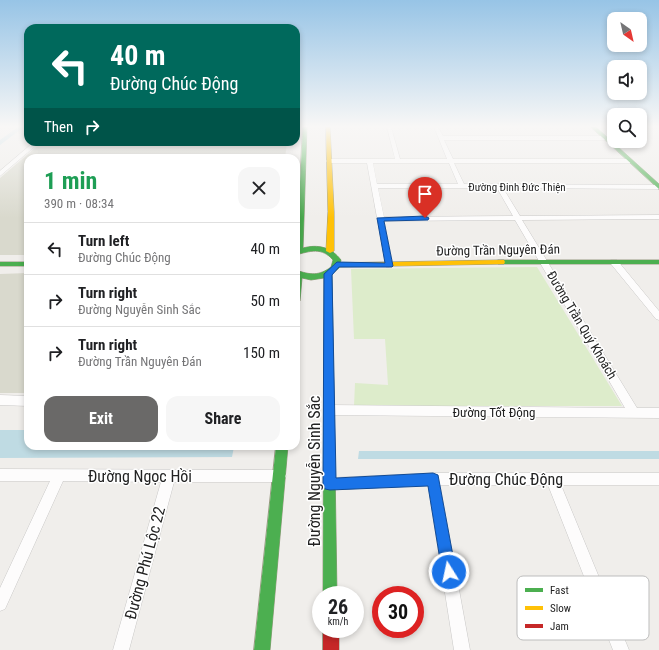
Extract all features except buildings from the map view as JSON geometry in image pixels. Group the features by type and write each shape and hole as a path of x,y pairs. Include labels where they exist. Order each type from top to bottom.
{"main road":[{"path":"300,210 304,157"},
{"path":"329,157 331,212 330,251"},
{"path":"626,157 659,187"},
{"path":"300,251 318,248 330,251 337,260 337,265 328,274 310,278 300,275"},
{"name":"Đường Trần Nguyên Đán","path":"337,265 389,266 544,261 659,262"},
{"path":"0,264 24,264"},
{"name":"Đường Nguyễn Sinh Sắc","path":"328,274 330,586"},
{"path":"262,650 282,450"},
{"path":"330,638 331,650"}],"street":[{"path":"0,174 19,157"},
{"path":"448,157 462,187"},
{"path":"329,161 630,161"},
{"path":"370,161 376,186 380,219 389,266"},
{"name":"Đường Đinh Đức Thiện","path":"376,186 499,188 659,187"},
{"name":"Đường Trần Quý Khoách","path":"499,188 634,413"},
{"path":"380,219 659,217"},
{"path":"614,262 659,317"},
{"path":"0,400 24,401"},
{"name":"Đường Tốt Động","path":"329,410 659,413"},
{"name":"Đường Ngọc Hồi","path":"0,475 280,476"},
{"path":"0,604 59,476"},
{"name":"Đường Phú Lộc 22","path":"121,650 169,476"},
{"path":"433,479 462,650"},
{"name":"Đường Chúc Động","path":"330,484 433,479 659,480"},
{"path":"552,479 591,576"},
{"path":"617,640 621,650"}],"shaded area":[{"path":"24,157 24,255 0,255 0,178"},
{"path":"24,273 24,393 0,393 0,274"}],"green space":[{"path":"537,267 622,406 354,406 355,383 388,385 385,339 354,339 351,269"}],"water":[{"path":"0,430 24,430 24,450 233,450 232,457 0,458"},
{"path":"359,451 659,451 659,459 358,459"}],"traffic: fast":[{"path":"300,230 304,157"},
{"path":"626,157 659,187"},
{"path":"300,252 313,248 324,250 333,255 337,260 335,268 321,276 306,277 300,275"},
{"path":"501,262 659,262"},
{"path":"0,264 24,264"},
{"path":"328,274 330,586"},
{"path":"262,650 282,450"}],"traffic: slow":[{"path":"329,157 331,212 330,251"},
{"path":"337,265 501,262"}],"traffic: jam":[{"path":"331,638 331,650"}],"route":[{"path":"425,218 380,219 389,266 337,265 332,272 328,274 330,484 433,479 449,572"}]}
